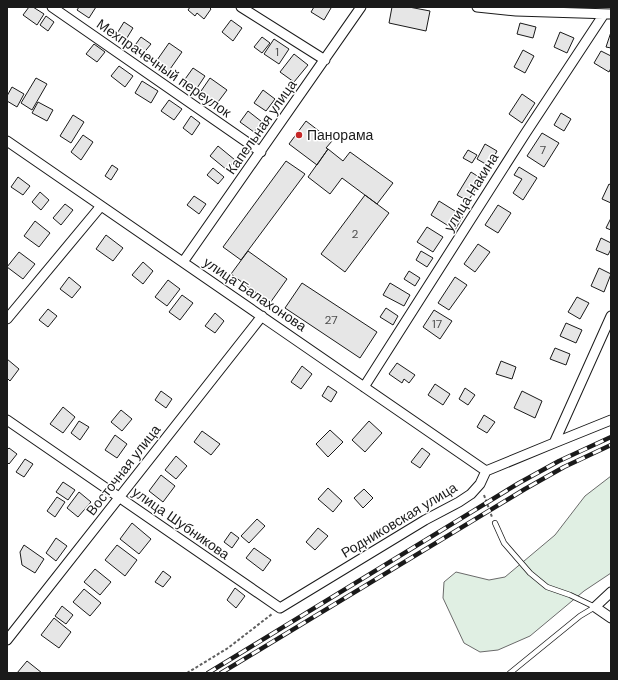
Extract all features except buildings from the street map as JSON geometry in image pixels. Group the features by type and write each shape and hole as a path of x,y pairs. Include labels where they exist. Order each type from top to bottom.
{"street":[{"name":"Мехпрачечный переулок","path":"52,7 260,152"},
{"path":"241,7 326,60"},
{"name":"Капельная улица","path":"183,262 326,60 361,7"},
{"path":"477,7 516,12 608,14"},
{"name":"улица Накина","path":"364,387 524,134 608,14"},
{"name":"улица Балахонова","path":"7,141 486,471"},
{"path":"7,319 101,206"},
{"name":"Восточная улица","path":"7,640 262,316"},
{"path":"554,443 611,316"},
{"name":"улица Шубникова","path":"7,420 280,608"},
{"path":"486,471 611,420"},
{"name":"Родниковская улица","path":"280,608 425,520 459,502 471,494 480,484 486,471"},
{"path":"611,592 595,607 611,618"}],"lane":[{"path":"495,524 504,543 530,573 547,587 595,607"},
{"path":"510,673 580,616 595,607"}],"path":[{"path":"480,484 495,524"},
{"path":"187,673 228,648 280,608"}],"green space":[{"path":"611,476 611,573 584,591 530,636 498,650 480,652 464,643 443,598 444,582 456,572 489,580 505,577 555,535 585,496"}],"railway":[{"path":"208,673 519,483 559,461 611,437"},
{"path":"221,673 525,489 564,467 611,445"}],"place":[{"name":"Панорама","path":"299,135"}]}
